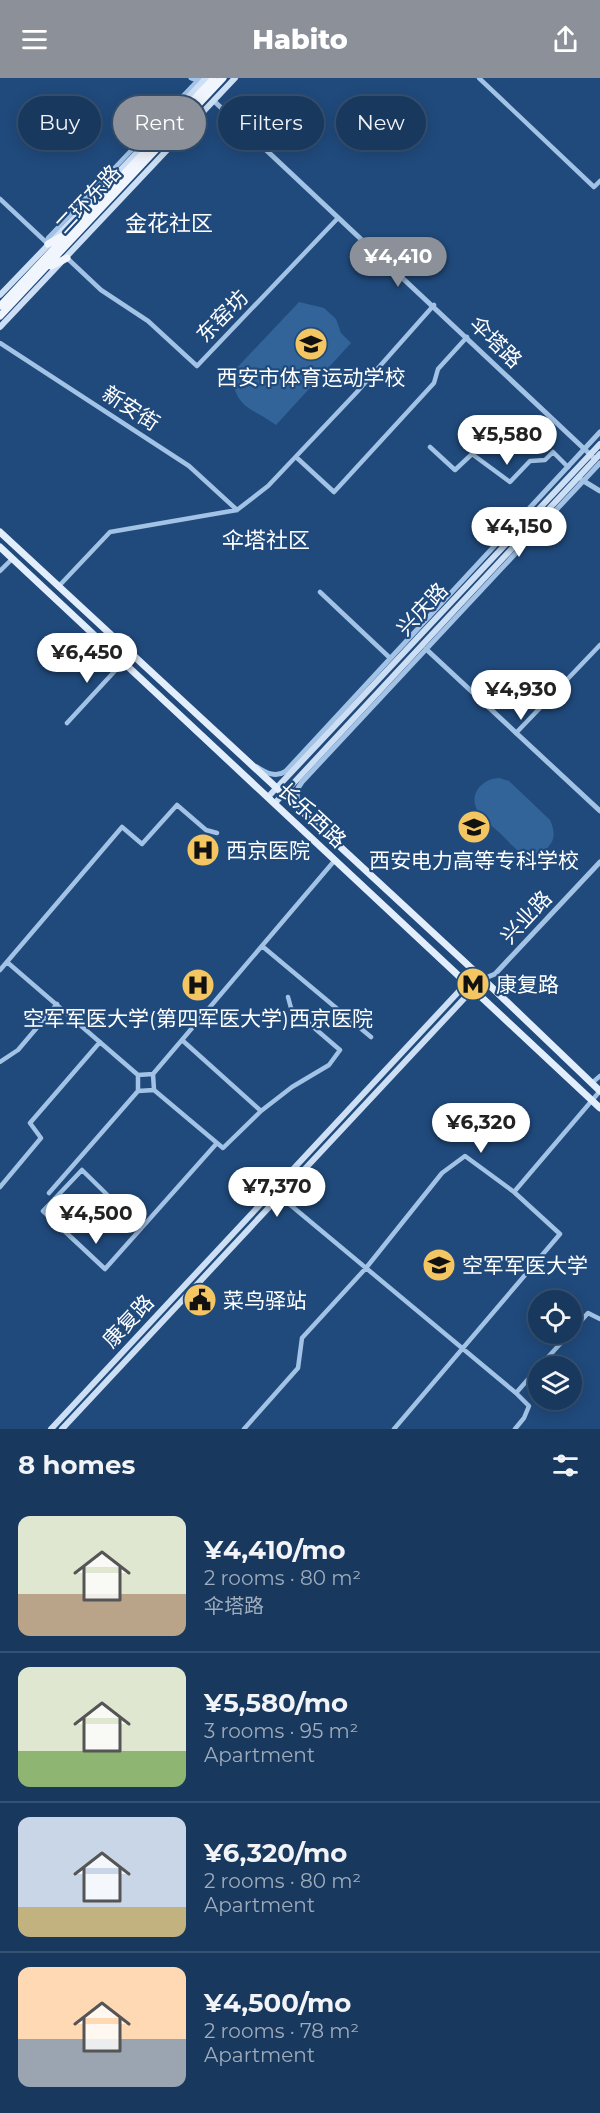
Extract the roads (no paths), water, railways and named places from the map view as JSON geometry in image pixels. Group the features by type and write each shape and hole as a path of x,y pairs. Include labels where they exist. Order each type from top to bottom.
{"highway":[{"name":"二环东路","path":"0,306 214,78"},
{"name":"二环东路","path":"0,316 223,78"},
{"path":"48,244 69,232"},
{"path":"46,268 67,258"}],"main road":[{"path":"0,327 215,102 235,78"},
{"path":"0,295 78,216 201,80"},
{"name":"兴庆路","path":"275,803 419,642 581,479 596,458 600,444"},
{"name":"兴庆路","path":"268,797 596,458"},
{"name":"长乐西路","path":"0,532 483,979 600,1091"},
{"name":"长乐西路","path":"0,547 600,1108"},
{"path":"304,772 317,766"},
{"name":"康复路","path":"51,1429 476,973"},
{"name":"康复路","path":"62,1429 473,989"}],"street":[{"path":"191,78 201,80"},
{"path":"479,78 600,193"},
{"name":"伞塔路","path":"215,102 596,458"},
{"path":"594,187 600,181"},
{"path":"0,199 48,244"},
{"name":"东窑坊","path":"67,258 101,290 148,321 197,366 339,218"},
{"path":"58,587 110,532 237,510 268,486 296,457 434,305"},
{"path":"296,457 333,492 435,383 438,369 467,337"},
{"name":"新安街","path":"0,343 189,466 237,510"},
{"path":"319,828 300,804 296,793 302,782 600,432"},
{"path":"430,447 455,470 472,454 510,482 530,461 545,460 553,452 568,467"},
{"path":"581,479 600,491"},
{"path":"0,571 12,558"},
{"path":"320,592 390,658"},
{"path":"249,762 273,774 282,774 390,658 419,642"},
{"path":"419,642 600,811"},
{"path":"516,733 600,645"},
{"path":"67,723 124,662"},
{"path":"0,970 122,827 142,844 177,805 206,830 217,833"},
{"path":"154,1090 153,1074 335,860"},
{"name":"兴业路","path":"473,989 483,979 495,974 600,862"},
{"path":"262,946 371,1037"},
{"path":"8,962 138,1074 153,1074"},
{"path":"138,1090 154,1090 223,1148 261,1110 292,1087 329,1065 340,1050 291,1008 288,997"},
{"path":"0,1062 18,1050 57,1005"},
{"path":"182,1040 261,1110"},
{"path":"0,1187 41,1138 30,1123 100,1042"},
{"path":"50,1193 138,1090 138,1074"},
{"path":"592,1083 600,1076"},
{"path":"514,1192 600,1091"},
{"path":"141,1228 82,1170 44,1211 105,1269 217,1143"},
{"path":"244,1429 298,1368 302,1338 366,1268 442,1173 465,1156 514,1192 560,1234 394,1429"},
{"path":"288,1203 516,1393 529,1406 524,1418 515,1429"},
{"path":"582,1319 588,1313 600,1318"},
{"path":"549,1356 559,1344"},
{"path":"516,1393 528,1379"}],"place":[{"name":"西安市体育运动学校","path":"311,344"},
{"name":"西安电力高等专科学校","path":"474,827"},
{"name":"西京医院","path":"203,850"},
{"name":"康复路","path":"473,984"},
{"name":"空军军医大学(第四军医大学)西京医院","path":"198,985"},
{"name":"空军军医大学","path":"439,1265"},
{"name":"菜鸟驿站","path":"200,1300"}],"district":[{"name":"金花社区","path":"169,223"},
{"name":"伞塔社区","path":"266,540"}]}
